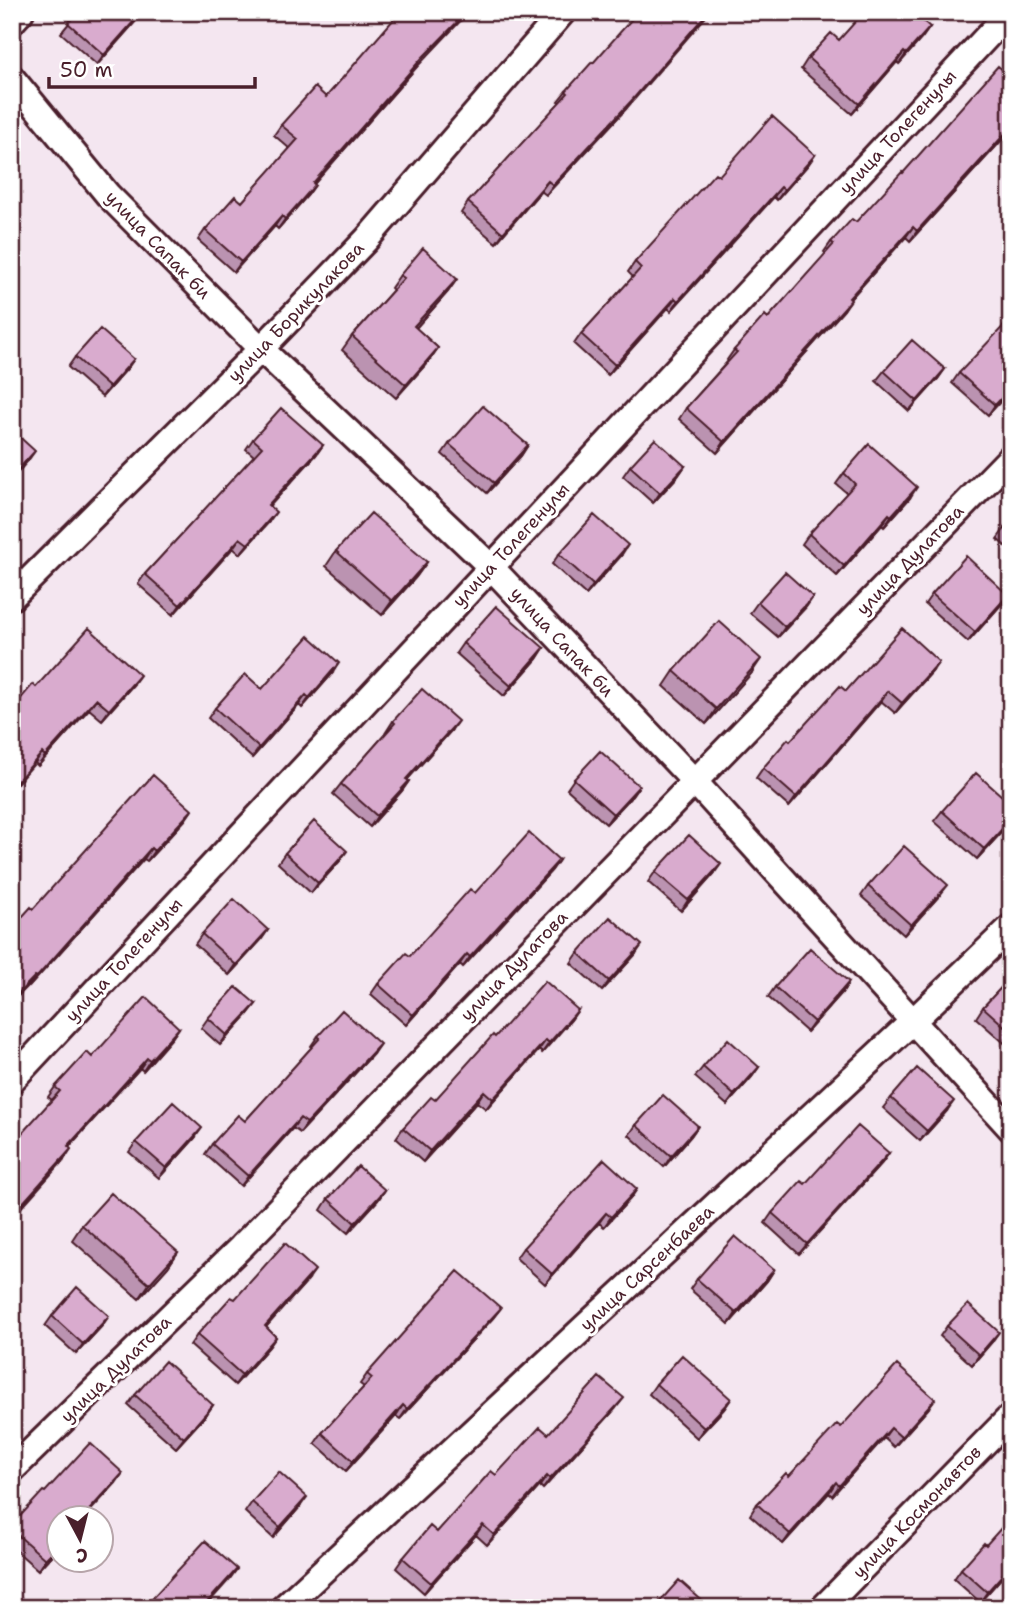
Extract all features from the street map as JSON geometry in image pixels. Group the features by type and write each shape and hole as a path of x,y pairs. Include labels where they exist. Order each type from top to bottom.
{"street":[{"path":"12,22 22,12"},
{"name":"улица Борикулакова","path":"12,597 261,349 366,240 563,12"},
{"name":"улица Толегенулы","path":"12,1080 1010,12"},
{"name":"улица Сапак би","path":"12,78 108,195 261,349 491,567 694,781 1011,1129"},
{"name":"улица Дулатова","path":"12,1470 241,1247 1011,457"},
{"name":"улица Сарсенбаева","path":"283,1608 1011,927"},
{"name":"улица Космонавтов","path":"823,1608 1011,1416"}],"building":[{"path":"78,12 142,12 104,55 68,23"},
{"path":"400,12 467,12 422,58 285,219 282,216 241,262 205,230 235,196 242,202 298,139 281,125 315,87 326,97"},
{"path":"638,12 708,12 633,99 553,185 548,181 503,233 468,202"},
{"path":"864,12 913,12 930,27 906,54 904,52 859,104 808,58 831,33 839,40"},
{"path":"998,66 1011,77 1011,127 917,231 913,227 724,442 686,408 737,352 734,350 765,315 768,318 834,244 831,242 852,219 856,222 903,173"},
{"path":"772,116 815,155 784,190 781,187 678,301 675,298 615,365 581,334 641,268 635,262 715,173 719,176"},
{"path":"423,248 457,279 414,326 438,348 406,385 352,336 404,278 400,275"},
{"path":"1011,318 1011,388 995,405 959,373"},
{"path":"100,329 134,359 109,387 75,357"},
{"path":"912,340 945,369 917,401 884,371"},
{"path":"483,406 528,445 494,483 449,444"},
{"path":"281,408 323,445 268,505 276,512 248,544 240,538 180,605 145,574 262,447 253,439"},
{"path":"12,430 35,451 12,476"},
{"path":"655,439 685,466 660,493 630,466"},
{"path":"869,444 917,487 891,516 889,514 844,566 809,534 855,484 844,473"},
{"path":"371,513 427,562 392,601 336,551"},
{"path":"594,515 628,545 593,585 559,554"},
{"path":"1011,520 1011,535 1004,528"},
{"path":"966,556 1008,595 975,632 932,594"},
{"path":"785,572 813,597 785,627 758,602"},
{"path":"496,606 544,648 511,686 463,643"},
{"path":"719,621 761,659 716,709 674,671"},
{"path":"89,628 140,675 109,710 96,699 45,756 42,753 12,787 12,709 33,684 36,687"},
{"path":"902,628 939,662 902,703 888,691 796,797 763,768 840,686 846,691"},
{"path":"309,636 339,663 309,698 306,695 259,748 215,708 245,674 262,689"},
{"path":"422,689 458,721 377,816 341,784"},
{"path":"600,751 639,786 613,814 574,779"},
{"path":"976,773 1011,804 1011,819 984,849 942,811"},
{"path":"153,775 192,810 154,851 151,848 37,977 12,1000 12,928 31,907 33,909"},
{"path":"314,821 347,851 318,883 285,853"},
{"path":"529,833 559,860 470,957 467,954 413,1015 378,984 406,953 410,956 470,889 475,893"},
{"path":"689,835 721,864 688,900 655,872"},
{"path":"904,846 948,885 911,925 868,886"},
{"path":"234,899 268,930 236,965 202,934"},
{"path":"610,917 642,945 609,981 578,953"},
{"path":"810,948 849,982 814,1022 775,987"},
{"path":"1011,977 1011,1032 983,1007"},
{"path":"545,981 578,1010 549,1043 546,1040 493,1099 484,1091 430,1151 403,1128 431,1097 435,1100"},
{"path":"236,987 256,1004 227,1035 208,1018"},
{"path":"146,997 179,1028 150,1060 147,1058 68,1146 71,1149 12,1215 12,1144 60,1091 55,1087 87,1052 92,1057"},
{"path":"342,1010 380,1044 307,1123 300,1118 248,1176 212,1144 238,1115 245,1121"},
{"path":"728,1039 759,1067 734,1095 703,1067"},
{"path":"917,1068 954,1101 927,1131 891,1098"},
{"path":"663,1095 698,1126 671,1156 636,1125"},
{"path":"173,1102 202,1128 166,1168 136,1142"},
{"path":"858,1126 889,1153 807,1244 772,1213 801,1181 805,1184"},
{"path":"604,1159 637,1189 611,1217 606,1213 552,1274 523,1248"},
{"path":"358,1166 385,1190 355,1223 328,1199"},
{"path":"111,1193 178,1252 149,1284 82,1225"},
{"path":"735,1236 774,1270 736,1313 697,1279"},
{"path":"285,1243 315,1270 265,1326 276,1337 242,1375 197,1335 231,1297 235,1299"},
{"path":"458,1271 501,1308 407,1409 403,1405 353,1461 322,1433 372,1378 367,1374"},
{"path":"77,1287 109,1316 83,1344 52,1316"},
{"path":"968,1304 999,1332 979,1355 947,1326"},
{"path":"682,1355 731,1399 704,1428 656,1384"},
{"path":"165,1361 213,1405 184,1438 135,1395"},
{"path":"897,1365 935,1399 901,1437 891,1428 839,1486 836,1482 790,1534 757,1504 786,1473 789,1476 837,1424 841,1427"},
{"path":"599,1377 624,1398 550,1479 547,1476 494,1535 483,1525 431,1583 403,1558 430,1526 437,1532 491,1471 496,1475 540,1427 548,1434"},
{"path":"90,1443 123,1473 95,1504 46,1504 45,1559 12,1530 12,1525 43,1491 45,1492"},
{"path":"279,1472 307,1497 280,1527 252,1502"},
{"path":"1011,1517 1011,1565 987,1592 961,1569"},
{"path":"205,1541 237,1569 202,1608 143,1608"},
{"path":"679,1580 709,1607 709,1608 654,1608"}]}
